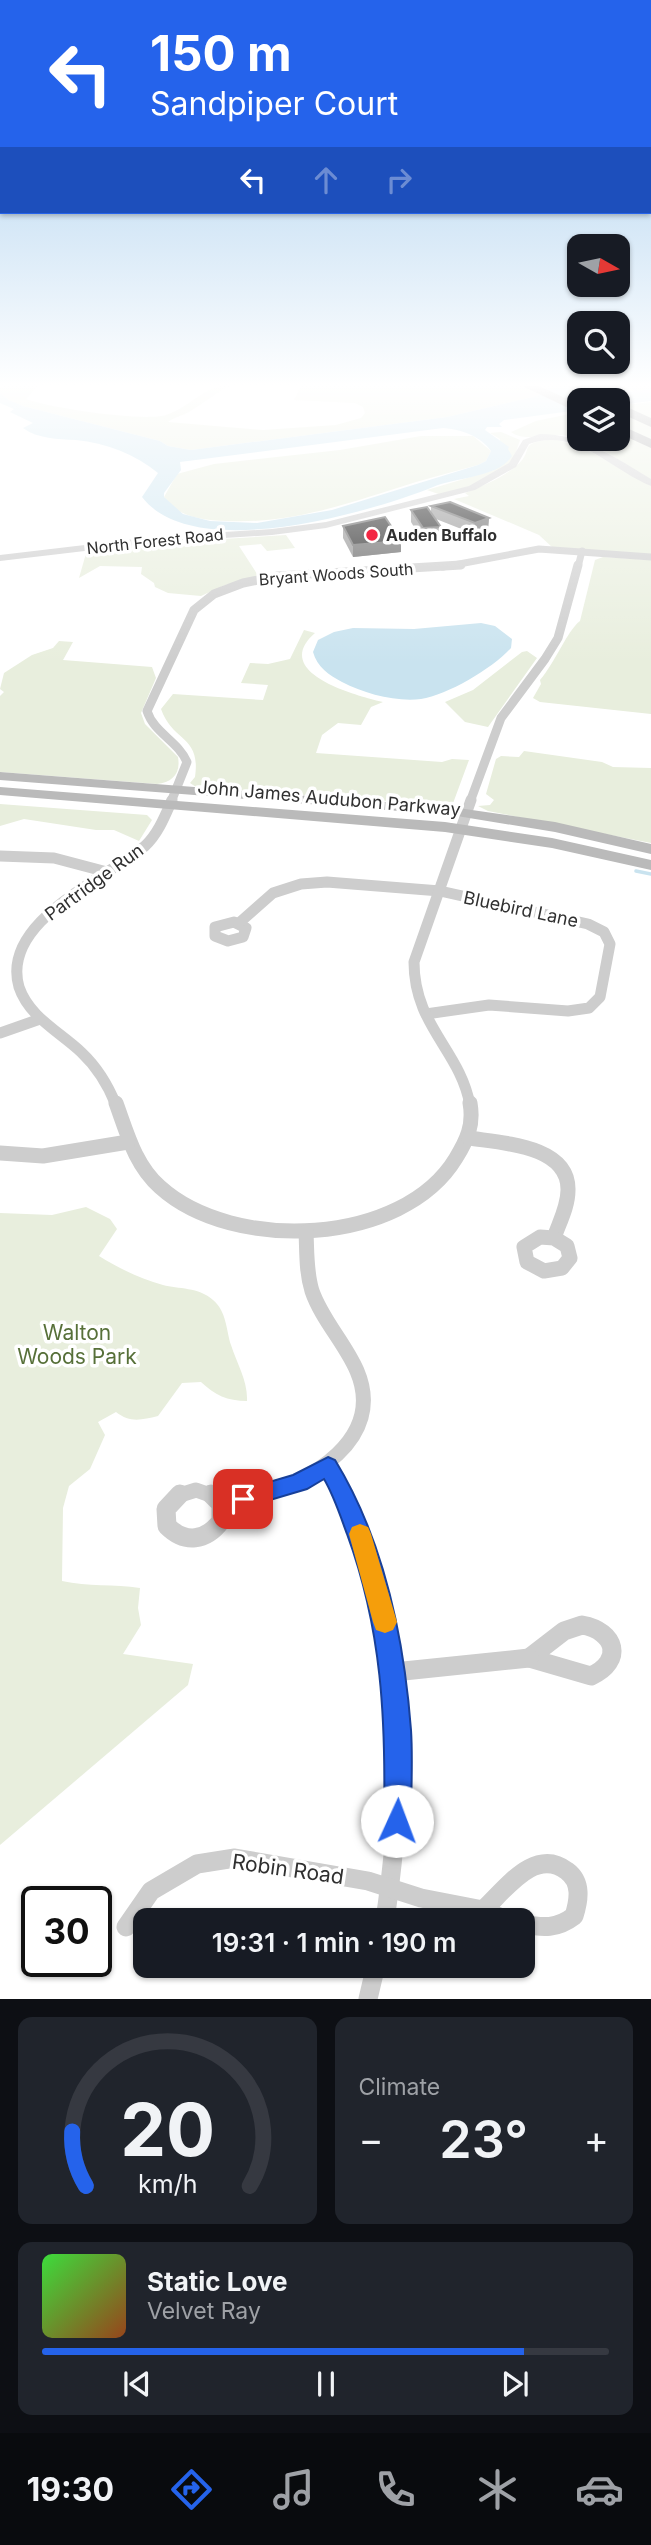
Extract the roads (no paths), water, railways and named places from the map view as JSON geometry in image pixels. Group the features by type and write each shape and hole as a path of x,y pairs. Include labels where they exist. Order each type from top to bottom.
{"main road":[{"name":"John James Audubon Parkway","path":"0,776 461,829 552,843 651,865"},
{"name":"John James Audubon Parkway","path":"0,791 173,797 466,813 555,827 651,849"}],"street":[{"name":"North Forest Road","path":"0,558 161,539 272,532 326,525 467,490 491,477"},
{"name":"Bryant Woods South","path":"173,797 187,766 186,757 180,747 151,723 147,711 194,610 214,592 241,583 288,576 455,567 538,549 651,557"},
{"path":"554,1238 569,1189 563,1170 537,1152 469,1138 470,1102 462,1081 414,993 411,977 498,723 515,696 547,657 558,637 582,551"},
{"name":"Partridge Run","path":"173,797 147,844 41,919 21,945 16,968 18,987 40,1018 69,1040 98,1070 115,1100 128,1142 146,1173 163,1190 201,1212 256,1228 306,1232 351,1226 415,1201 444,1176 469,1138"},
{"path":"0,856 22,854 69,859 107,872"},
{"path":"239,923 273,893 301,884 327,881 440,891"},
{"name":"Bluebird Lane","path":"426,1014 489,1005 568,1011 589,1008 600,997 610,944 604,932 588,923 440,891"},
{"path":"0,1032 40,1018"},
{"path":"0,1153 43,1156 128,1142"},
{"path":"221,1504 299,1482 328,1466 354,1434 362,1405 362,1390 354,1366 312,1292 306,1232"},
{"path":"328,1466 341,1489 373,1572 394,1672 399,1804 387,1908"},
{"path":"394,1672 529,1658"},
{"name":"Robin Road","path":"126,1927 151,1891 197,1864 235,1858 368,1881 421,1898 473,1908"},
{"path":"486,1908 499,1898 523,1870 533,1864 546,1861 561,1866 571,1874 578,1892 574,1916 561,1926 551,1929 535,1926"},
{"path":"368,1999 373,1978"}],"water":[{"path":"155,477 176,477 164,497 183,514 210,521 257,523 332,510 438,477 469,477 367,509 282,527 239,530 200,527 166,517 142,497"},
{"path":"481,623 495,626 512,639 511,648 469,680 421,699 391,698 351,686 324,670 313,652 318,640 334,632 353,628 414,629"}],"waterway":[{"path":"636,871 651,874"}],"place":[{"name":"Auden Buffalo","path":"372,535"}],"park label":[{"name":"Walton Woods Park","path":"77,1344"}]}
